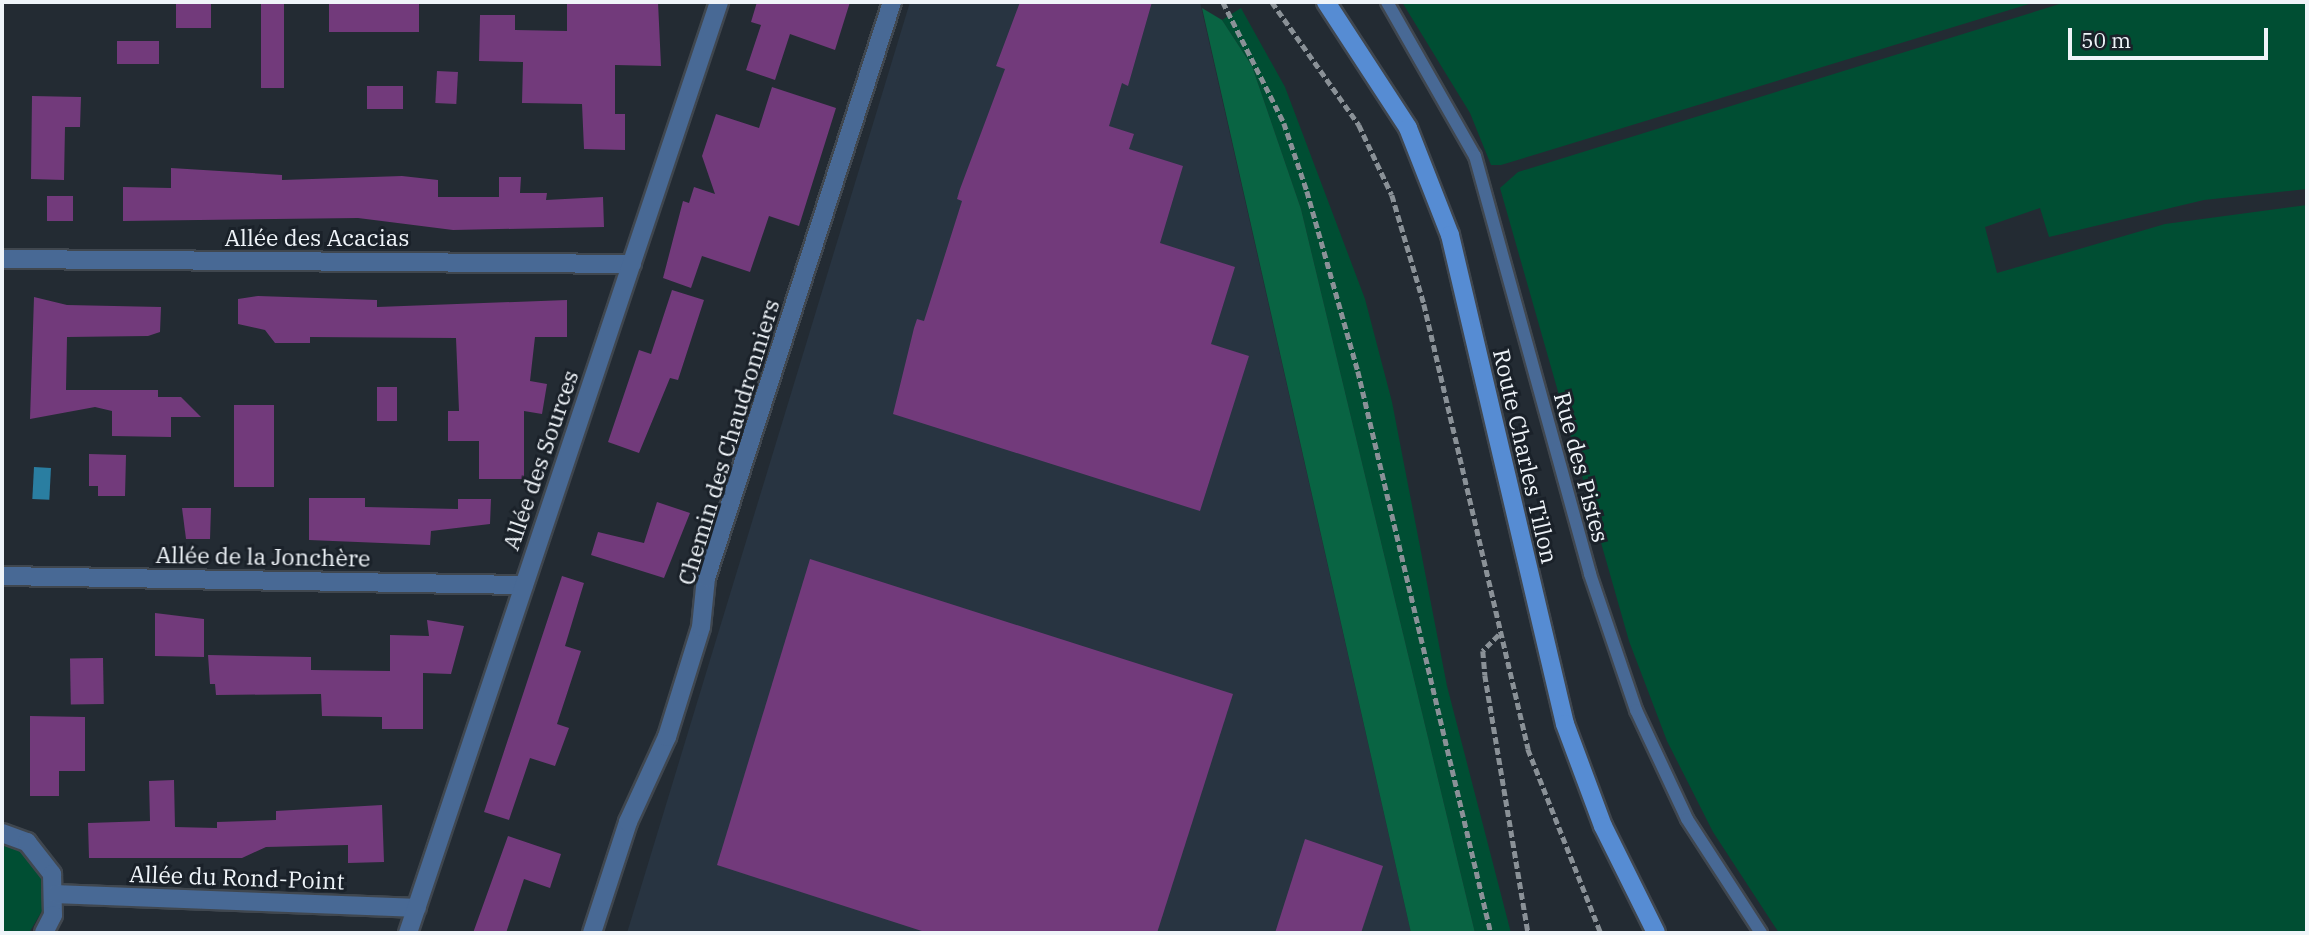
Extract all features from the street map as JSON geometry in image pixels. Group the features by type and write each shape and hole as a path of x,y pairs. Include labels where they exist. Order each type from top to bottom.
{"main road":[{"name":"Route Charles Tillon","path":"1326,2 1408,128 1450,235 1566,724 1603,826 1656,933"}],"street":[{"name":"Allée des Sources","path":"408,933 719,2"},
{"name":"Chemin des Chaudronniers","path":"592,933 628,822 667,737 701,627 706,578 892,2"},
{"name":"Allée des Acacias","path":"2,259 632,264"},
{"name":"Allée de la Jonchère","path":"2,576 524,584"},
{"path":"2,833 27,842 42,857 56,894 44,933"},
{"name":"Allée du Rond-Point","path":"56,894 417,908"}],"lane":[{"name":"Rue des Pistes","path":"1387,2 1475,156 1590,574 1636,710 1687,820 1760,933"}],"path":[{"path":"1223,2 1284,123 1307,191 1358,371 1491,933"},
{"path":"1272,2 1359,125 1392,195 1424,304 1499,635 1528,750 1601,933"},
{"path":"1499,635 1483,651 1485,675 1528,933"}],"shaded area":[{"path":"910,2 1200,2 1411,933 627,933"}],"green space":[{"path":"1402,2 2036,2 1501,165 1491,165 1470,113"},
{"path":"2066,2 2307,2 2307,189 2204,200 2049,237 2040,208 1985,227 1997,273 2165,224 2307,205 2307,933 1779,933 1713,832 1667,741 1629,641 1500,188 1518,172"},
{"path":"1202,8 1222,20 1252,66 1301,209 1475,933 1411,933"},
{"path":"1241,8 1285,87 1365,299 1392,402 1447,686 1511,933 1475,933 1301,209 1252,66 1222,20"},
{"path":"2,843 24,853 42,879 42,911 29,933 2,933"}],"water":[{"path":"34,467 51,468 49,500 32,499"}],"building":[{"path":"176,2 211,2 211,28 176,28"},
{"path":"261,2 284,2 284,88 261,88"},
{"path":"329,2 419,2 419,32 329,32"},
{"path":"567,2 658,2 661,66 615,65 615,114 625,114 625,150 584,149 582,104 522,103 523,62 479,61 480,15 515,15 515,30 567,31"},
{"path":"757,2 850,2 835,50 790,34 775,80 746,70 761,25 751,22"},
{"path":"1020,2 1152,2 1128,86 1122,83 1109,126 1134,134 1129,149 1183,166 1160,243 1235,267 1211,344 1249,356 1200,511 893,414 914,328 917,319 924,321 962,201 957,199 960,189 1005,69 996,66"},
{"path":"117,41 159,41 159,64 117,64"},
{"path":"437,71 458,72 456,104 435,103"},
{"path":"367,86 403,86 403,109 367,109"},
{"path":"772,87 836,108 799,226 769,216 750,272 702,256 691,288 663,278 683,201 689,203 694,187 715,194 702,156 716,114 759,128"},
{"path":"32,96 81,97 80,127 65,127 64,180 31,179"},
{"path":"171,168 282,175 282,180 402,176 438,180 438,197 499,197 499,177 521,177 520,193 547,193 546,200 603,197 604,227 453,230 358,218 123,221 123,187 171,188"},
{"path":"47,196 73,196 73,221 47,221"},
{"path":"672,290 704,300 678,380 670,378 639,453 608,442 639,350 651,354"},
{"path":"258,296 377,300 377,307 567,300 567,337 535,337 530,381 547,384 542,414 524,411 524,479 479,479 479,441 448,441 448,411 459,411 456,338 310,337 310,343 275,343 265,330 238,324 238,299"},
{"path":"34,297 67,305 161,307 160,332 148,336 67,337 66,390 158,390 158,397 181,397 201,417 171,417 171,437 112,436 112,411 95,407 30,419"},
{"path":"377,387 397,387 397,421 377,421"},
{"path":"234,405 274,405 274,487 234,487"},
{"path":"89,454 126,455 125,496 98,496 98,486 89,486"},
{"path":"309,498 365,498 365,507 458,509 458,499 491,499 490,524 431,531 430,545 309,540"},
{"path":"657,502 690,513 664,578 591,555 598,532 644,543"},
{"path":"182,508 211,508 210,539 186,539"},
{"path":"810,559 1233,694 1157,933 928,933 717,865"},
{"path":"562,576 584,583 565,646 581,651 557,724 569,728 555,766 530,758 509,820 484,812"},
{"path":"155,613 204,619 204,657 155,656"},
{"path":"427,620 464,626 451,674 423,673 423,729 382,729 382,717 322,716 321,694 216,695 215,684 210,684 208,655 311,657 311,670 390,671 390,635 429,636"},
{"path":"103,658 104,704 71,705 70,659"},
{"path":"30,716 85,717 85,771 59,771 59,796 30,796"},
{"path":"174,780 175,827 217,828 217,822 276,820 276,811 382,805 384,862 348,863 348,845 266,847 242,858 89,858 88,823 150,821 149,781"},
{"path":"508,836 561,854 550,888 524,879 506,933 473,933"},
{"path":"1305,839 1383,866 1361,933 1275,933"}]}
